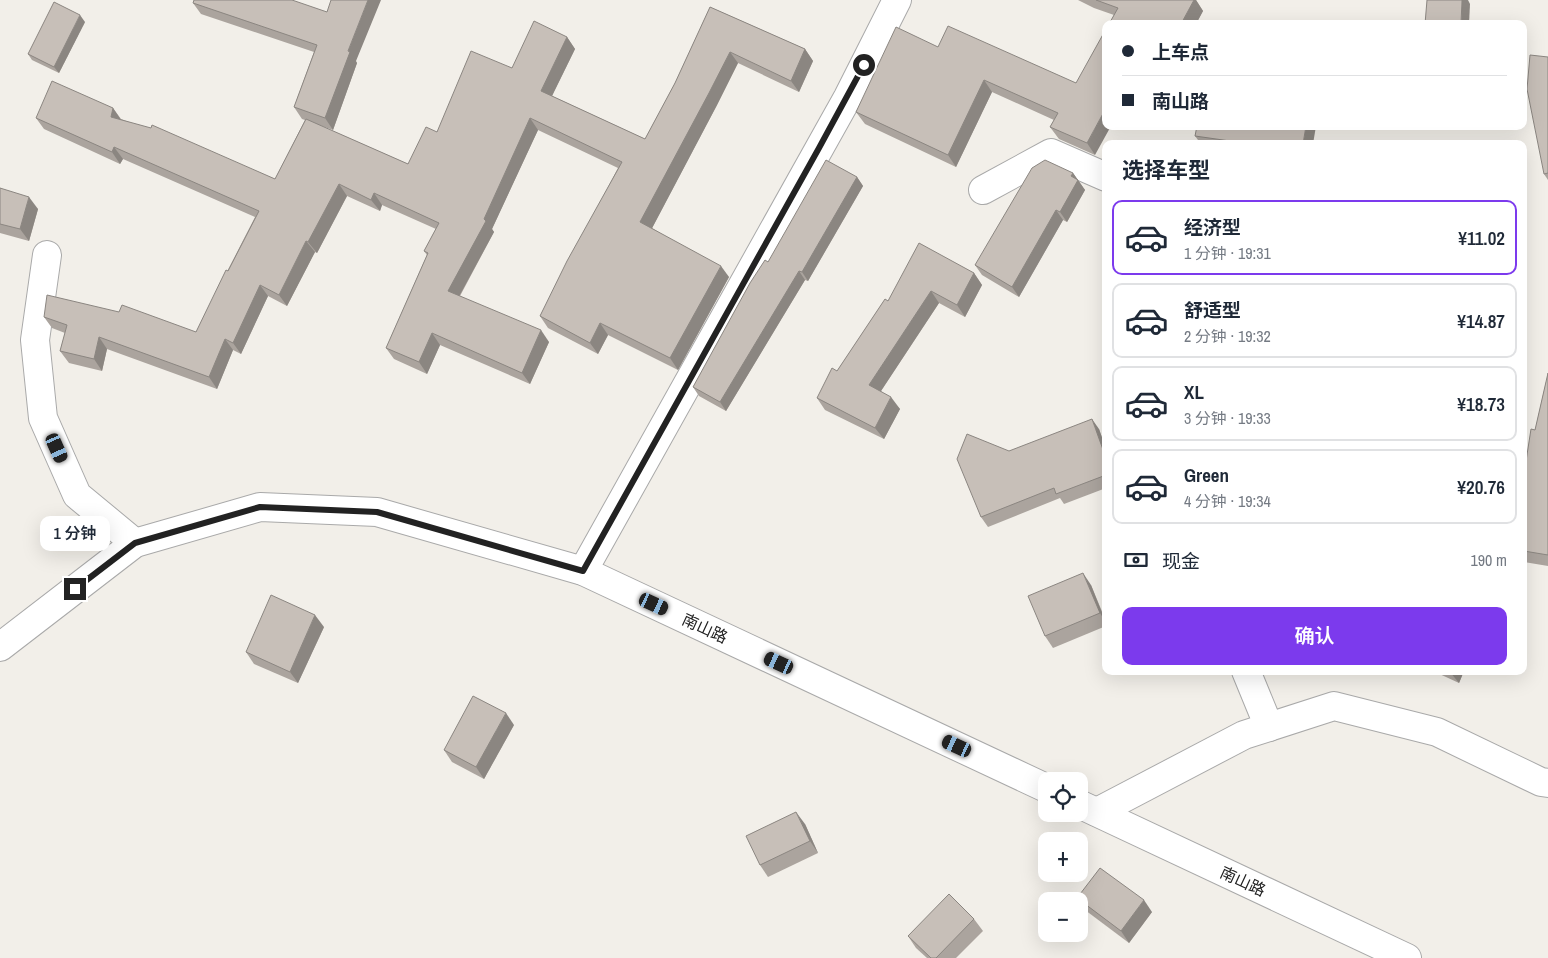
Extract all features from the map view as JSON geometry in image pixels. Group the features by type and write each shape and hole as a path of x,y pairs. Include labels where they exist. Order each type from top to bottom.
{"street":[{"path":"583,571 848,97 897,0"},
{"path":"983,190 1051,154 1102,175"},
{"path":"47,255 35,340 43,418 78,494 135,543"},
{"name":"南山路","path":"0,647 135,543 260,507 377,512 583,571 1038,784"},
{"path":"1248,675 1270,727"},
{"path":"1088,808 1244,735 1334,706 1437,732 1541,782 1548,783"},
{"name":"南山路","path":"1088,808 1407,958"}],"building":[{"path":"194,0 292,0 327,12 331,0 368,0 325,118 294,107 317,45 193,3"},
{"path":"1096,0 1194,0 1183,20 1111,20 1118,8"},
{"path":"1427,0 1462,0 1461,20 1425,20"},
{"path":"54,2 80,15 54,67 28,54"},
{"path":"710,7 805,49 791,81 730,52 640,222 721,266 670,358 600,323 590,343 540,316 567,261 622,162 530,118 484,219 486,221 448,291 541,330 522,373 432,333 419,362 386,348 428,253 424,251 439,223 374,193 371,200 339,184 308,242 306,241 279,295 260,285 233,343 225,339 209,377 99,337 94,359 60,351 67,325 44,317 47,295 119,312 122,305 196,332 226,270 228,271 259,211 114,147 112,152 36,118 52,81 113,108 111,117 151,128 152,125 275,179 306,119 408,164 426,127 437,132 471,51 512,68 534,21 567,37 541,91 645,139 675,83"},
{"path":"948,26 1076,83 1102,36 1102,115 1087,143 1050,127 1058,113 984,80 948,155 856,112 896,27 938,47"},
{"path":"1530,55 1548,57 1548,173 1544,174 1527,89"},
{"path":"1196,130 1305,130 1304,140 1223,140 1195,136"},
{"path":"826,160 857,177 802,272 799,271 720,402 693,387 750,283 765,260 768,262"},
{"path":"1045,160 1073,173 1071,176 1078,180 1060,212 1056,210 1012,287 975,265 1032,168"},
{"path":"0,188 29,197 20,229 0,224"},
{"path":"919,243 974,273 957,305 931,291 869,385 891,397 875,428 817,398 832,368 837,371 885,299 888,301"},
{"path":"1548,373 1548,555 1527,552 1527,455 1531,429 1535,430"},
{"path":"1092,419 1102,447 1102,477 1056,494 1054,488 981,517 957,459 967,434 1009,451"},
{"path":"1083,573 1100,613 1045,636 1028,596"},
{"path":"271,595 315,615 290,672 246,652"},
{"path":"473,696 506,713 476,767 444,750"},
{"path":"796,812 810,841 760,865 746,836"},
{"path":"1100,868 1144,900 1121,931 1088,906 1088,892 1082,892"},
{"path":"949,894 974,919 936,958 931,958 908,936"}],"route":[{"path":"75,589 135,543 260,507 377,512 583,571 848,97 864,65"}]}
